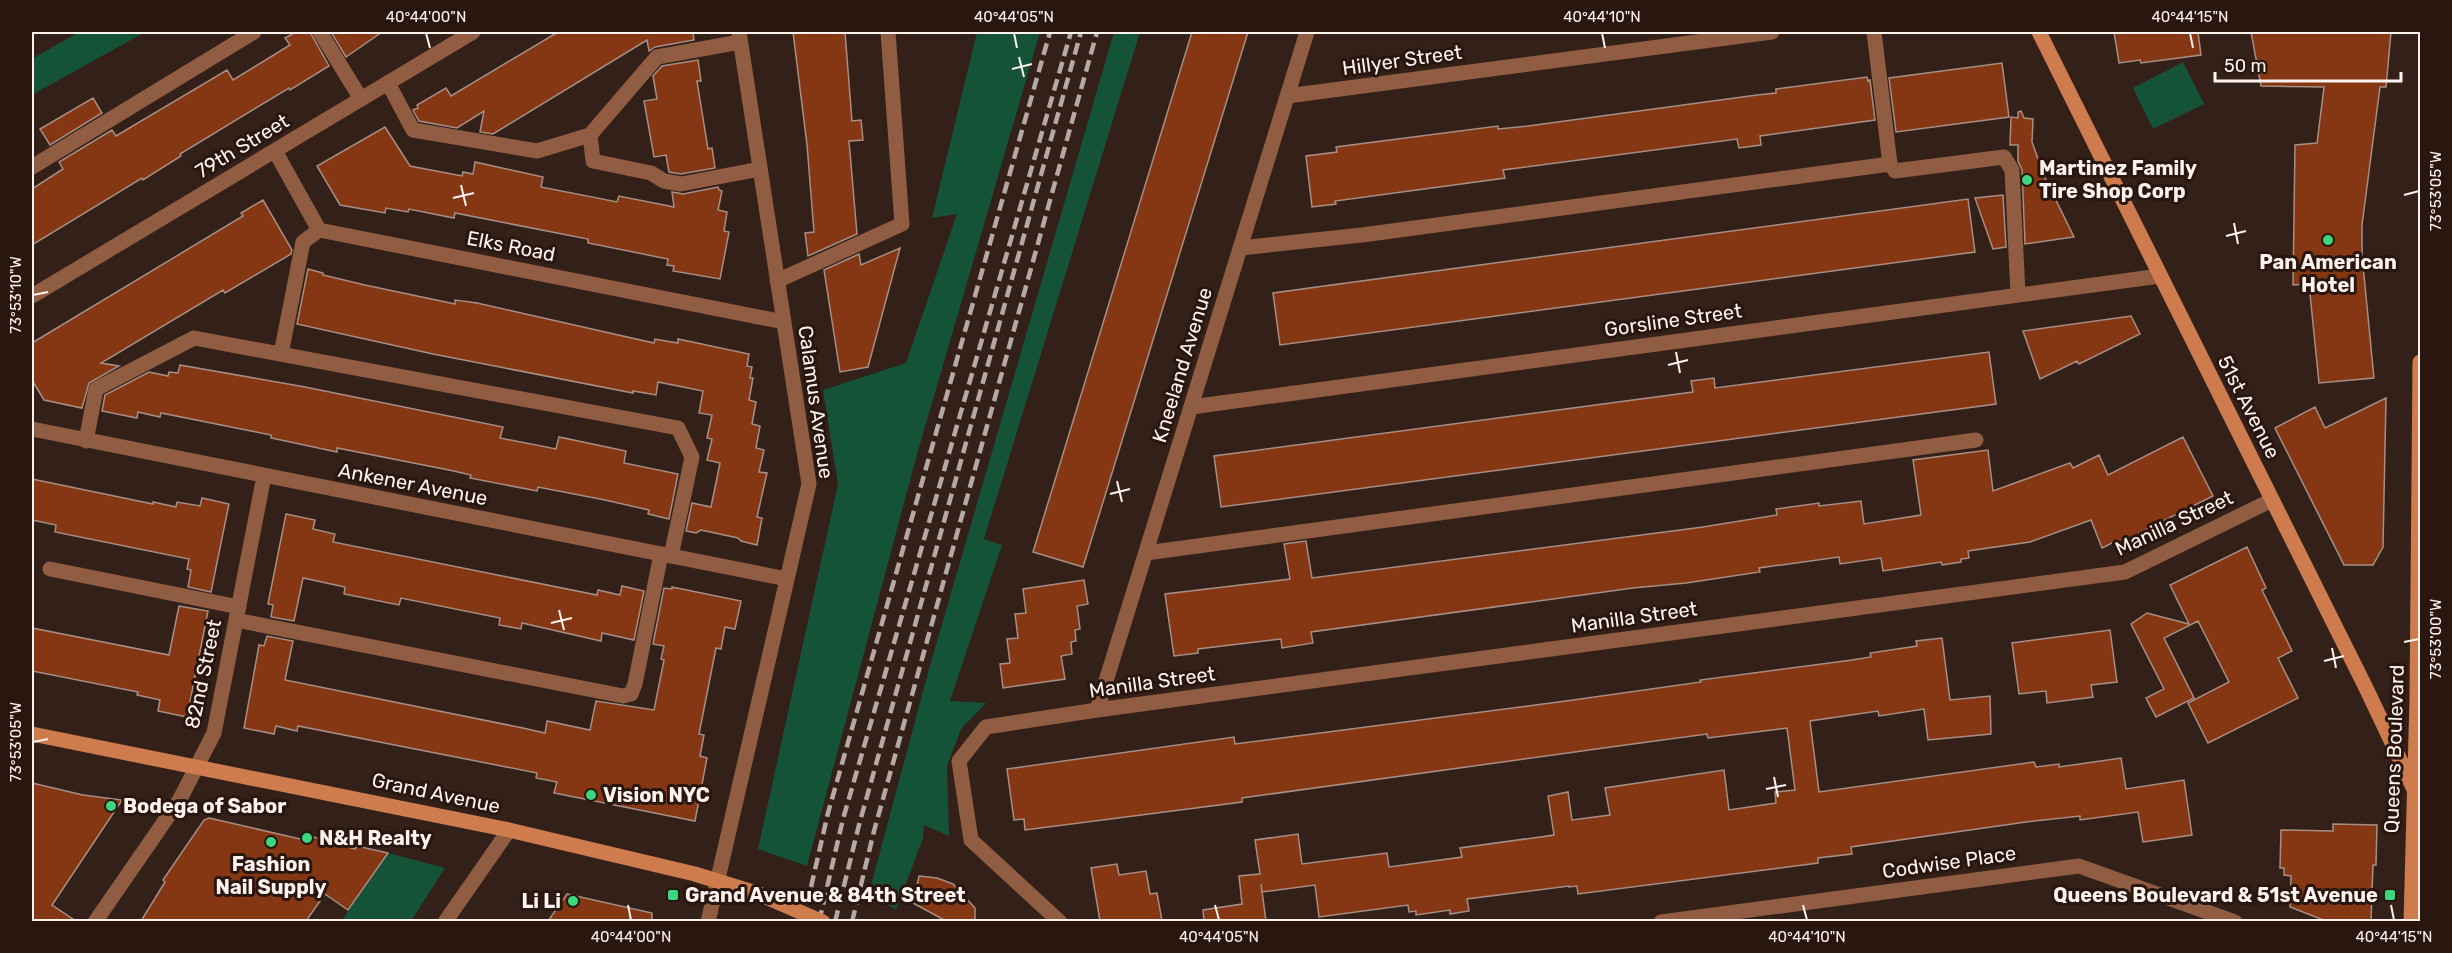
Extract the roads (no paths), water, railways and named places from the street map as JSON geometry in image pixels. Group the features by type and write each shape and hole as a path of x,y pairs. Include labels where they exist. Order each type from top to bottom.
{"street":[{"path":"32,167 254,32"},
{"path":"320,32 361,99"},
{"name":"79th Street","path":"32,296 473,32"},
{"path":"777,281 902,224 888,32"},
{"name":"Kneeland Avenue","path":"1097,710 1307,32"},
{"name":"Hillyer Street","path":"1287,96 1772,32"},
{"path":"1874,32 1890,164 1895,171 2004,157 2012,170 2018,294"},
{"name":"51st Avenue","path":"2039,32 2417,795"},
{"path":"388,83 413,130 537,151 591,135 657,57 740,37"},
{"name":"Calamus Avenue","path":"708,921 809,484 740,37"},
{"path":"591,135 593,161 651,173 664,181 681,184 760,169"},
{"path":"275,151 320,230 303,242 281,354"},
{"path":"1240,248 1362,235 1890,164"},
{"name":"Elks Road","path":"320,230 784,322"},
{"name":"Gorsline Street","path":"1191,407 2160,276"},
{"path":"50,569 238,614 623,696 631,694 635,684 692,457 678,428 194,338 96,389 86,441"},
{"name":"Queens Boulevard","path":"2411,921 2417,795 2421,362"},
{"name":"Ankener Avenue","path":"32,429 787,579"},
{"path":"1146,553 1976,440"},
{"name":"82nd Street","path":"95,921 180,799 214,733 264,476"},
{"name":"Manilla Street","path":"1060,921 971,840 959,761 986,727 1097,710 2125,572 2272,500"},
{"name":"Grand Avenue","path":"32,734 509,830 717,880 759,894 823,921"},
{"path":"445,921 509,830"},
{"name":"Codwise Place","path":"1661,921 2079,866 2235,921"}],"railway":[{"path":"803,922 828,813 1050,32"},
{"path":"819,922 843,819 1071,32"},
{"path":"835,922 859,825 1081,32"},
{"path":"852,922 874,831 1097,32"}],"place":[{"name":"Martinez Family Tire Shop Corp","path":"2027,180"},
{"name":"Pan American Hotel","path":"2328,240"},
{"name":"Vision NYC","path":"591,795"},
{"name":"Bodega of Sabor","path":"111,806"},
{"name":"N&H Realty","path":"307,838"},
{"name":"Fashion Nail Supply","path":"271,842"},
{"name":"Grand Avenue & 84th Street","path":"673,895"},
{"name":"Queens Boulevard & 51st Avenue","path":"2390,895"},
{"name":"Li Li","path":"573,901"}]}
